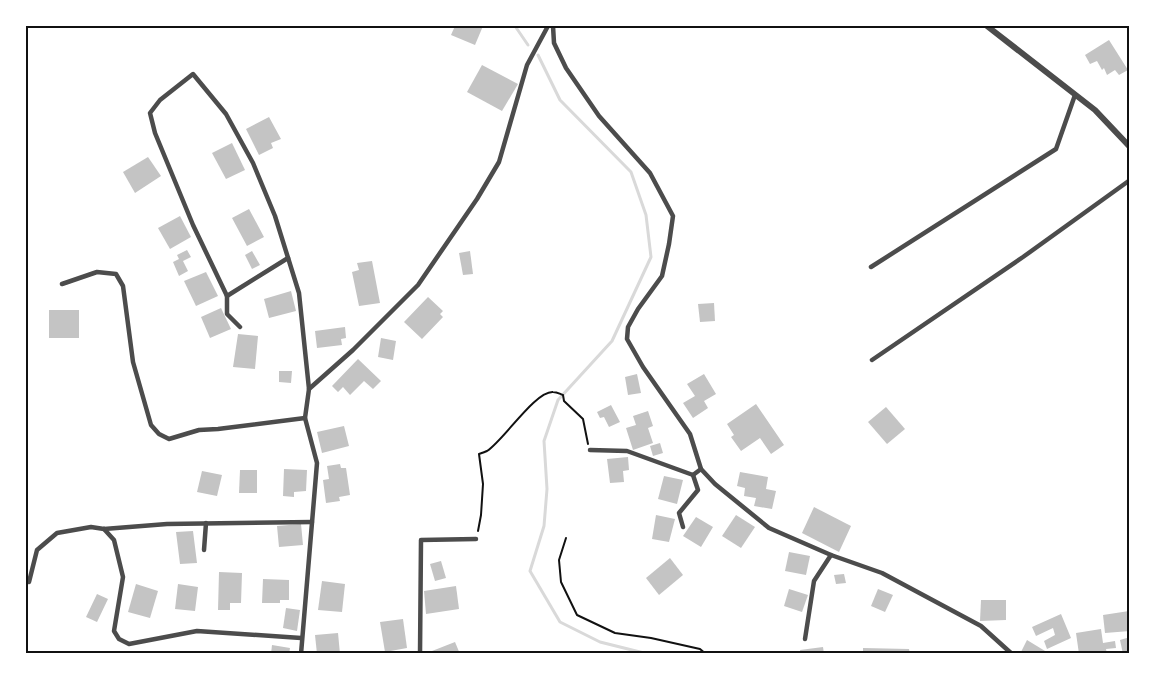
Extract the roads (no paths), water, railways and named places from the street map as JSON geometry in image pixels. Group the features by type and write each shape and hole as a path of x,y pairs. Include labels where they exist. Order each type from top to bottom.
{"street":[{"path":"309,389 353,350 418,285 477,199 499,162 527,65 550,26"},
{"path":"550,26 554,43 566,68 599,116 650,173 672,216 662,276 638,309 628,327 627,339 643,367 690,434 701,469 715,484 769,528 831,555 882,573 981,626 1012,654"},
{"path":"987,26 1095,110 1130,147"},
{"path":"240,327 227,314 227,296 189,215 155,133 150,113 160,100 193,74 226,114 253,164 275,216 299,293 309,389 305,418 317,462 301,654"},
{"path":"872,267 1056,149 1075,95"},
{"path":"872,360 1023,257 1130,180"},
{"path":"227,296 288,258"},
{"path":"62,284 97,272 116,274 123,286 133,362 151,425 159,434 169,439 200,430 305,418"},
{"path":"590,450 627,451 693,475"},
{"path":"693,475 701,469"},
{"path":"682,527 679,513 698,490 693,475"},
{"path":"30,582 37,550 57,533 91,527 104,529 167,524 312,522"},
{"path":"204,550 206,524"},
{"path":"104,529 114,540 123,577 114,631 119,639 129,644 197,631 302,638"},
{"path":"420,654 421,540 476,539"},
{"path":"805,639 814,581 831,555"}],"waterway":[{"path":"515,26 528,45"},
{"path":"538,55 560,100 631,172 646,215 651,257 612,341 558,400 544,441 547,489 544,526 530,571 560,622 600,642 648,654"}]}
